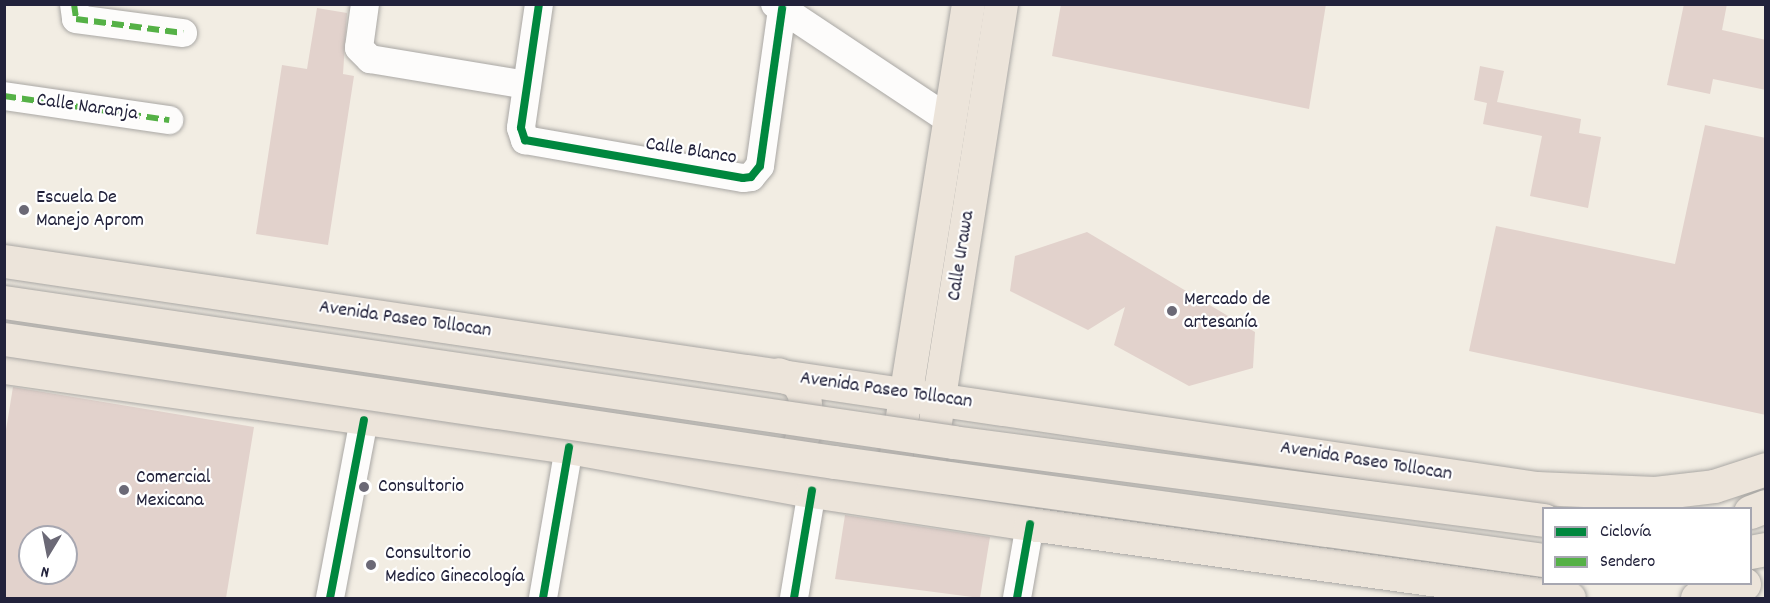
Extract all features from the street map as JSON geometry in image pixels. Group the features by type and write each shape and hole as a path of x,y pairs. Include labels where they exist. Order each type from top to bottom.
{"main road":[{"name":"Calle Urawa","path":"889,502 903,394 951,121 968,4"},
{"name":"Calle Urawa","path":"922,507 1001,4"},
{"name":"Avenida Paseo Tollocan","path":"4,261 778,374 938,400 1043,412 1536,488 1603,493 1714,486 1766,469"},
{"name":"Avenida Paseo Tollocan","path":"4,302 953,442 1542,520"},
{"path":"4,339 834,462 1542,560"},
{"path":"4,367 364,420 569,447 764,480 812,491 1030,524 1235,554 1569,598"},
{"path":"764,480 777,473 797,452 807,423 804,394 798,381 778,374"},
{"path":"1030,524 1002,498 993,462 999,437 1010,425 1043,412"},
{"path":"1235,554 1264,541 1284,517 1291,487 1284,456 1275,448"},
{"path":"1697,598 1741,585"}],"street":[{"path":"74,4 76,19 183,33"},
{"path":"365,4 358,36 359,48 370,59 527,85 539,4"},
{"path":"778,7 814,17 951,121"},
{"name":"Calle Blanco","path":"527,85 520,128 525,140 751,177 760,166 778,7"},
{"name":"Calle Naranja","path":"4,96 169,120"},
{"path":"330,598 364,420"},
{"path":"543,598 569,447"},
{"path":"794,598 812,491"},
{"path":"1017,598 1030,524"}],"building":[{"path":"1061,4 1326,4 1309,109 1052,56"},
{"path":"1684,4 1727,4 1722,30 1766,40 1766,90 1713,79 1710,94 1667,85"},
{"path":"317,8 347,13 343,74 354,76 328,245 256,234 282,65 307,69"},
{"path":"1480,66 1504,71 1497,102 1581,119 1579,133 1601,137 1588,208 1530,196 1542,136 1483,124 1487,103 1474,100"},
{"path":"1705,125 1766,138 1766,415 1469,351 1496,226 1675,264"},
{"name":"Mercado de artesanía","path":"1087,232 1255,332 1253,368 1189,386 1114,345 1125,307 1088,330 1010,291 1015,256"},
{"name":"Comercial Mexicana","path":"13,387 254,427 226,598 4,598 4,442"},
{"path":"845,515 990,537 980,598 835,579"}],"marked path":[{"path":"74,4 76,19 183,33"},
{"path":"4,96 169,120"}],"cycle path":[{"path":"539,4 521,128 525,140 743,178 751,177 760,166 782,9"},
{"path":"330,598 364,420"},
{"path":"543,598 569,447"},
{"path":"794,598 812,491"},
{"path":"1017,598 1030,524"}],"place":[{"name":"Escuela De Manejo Aprom","path":"24,210"},
{"name":"Mercado de artesanía","path":"1172,311"},
{"name":"Consultorio","path":"364,487"},
{"name":"Comercial Mexicana","path":"124,490"},
{"name":"Consultorio Medico Ginecología","path":"371,565"}]}
